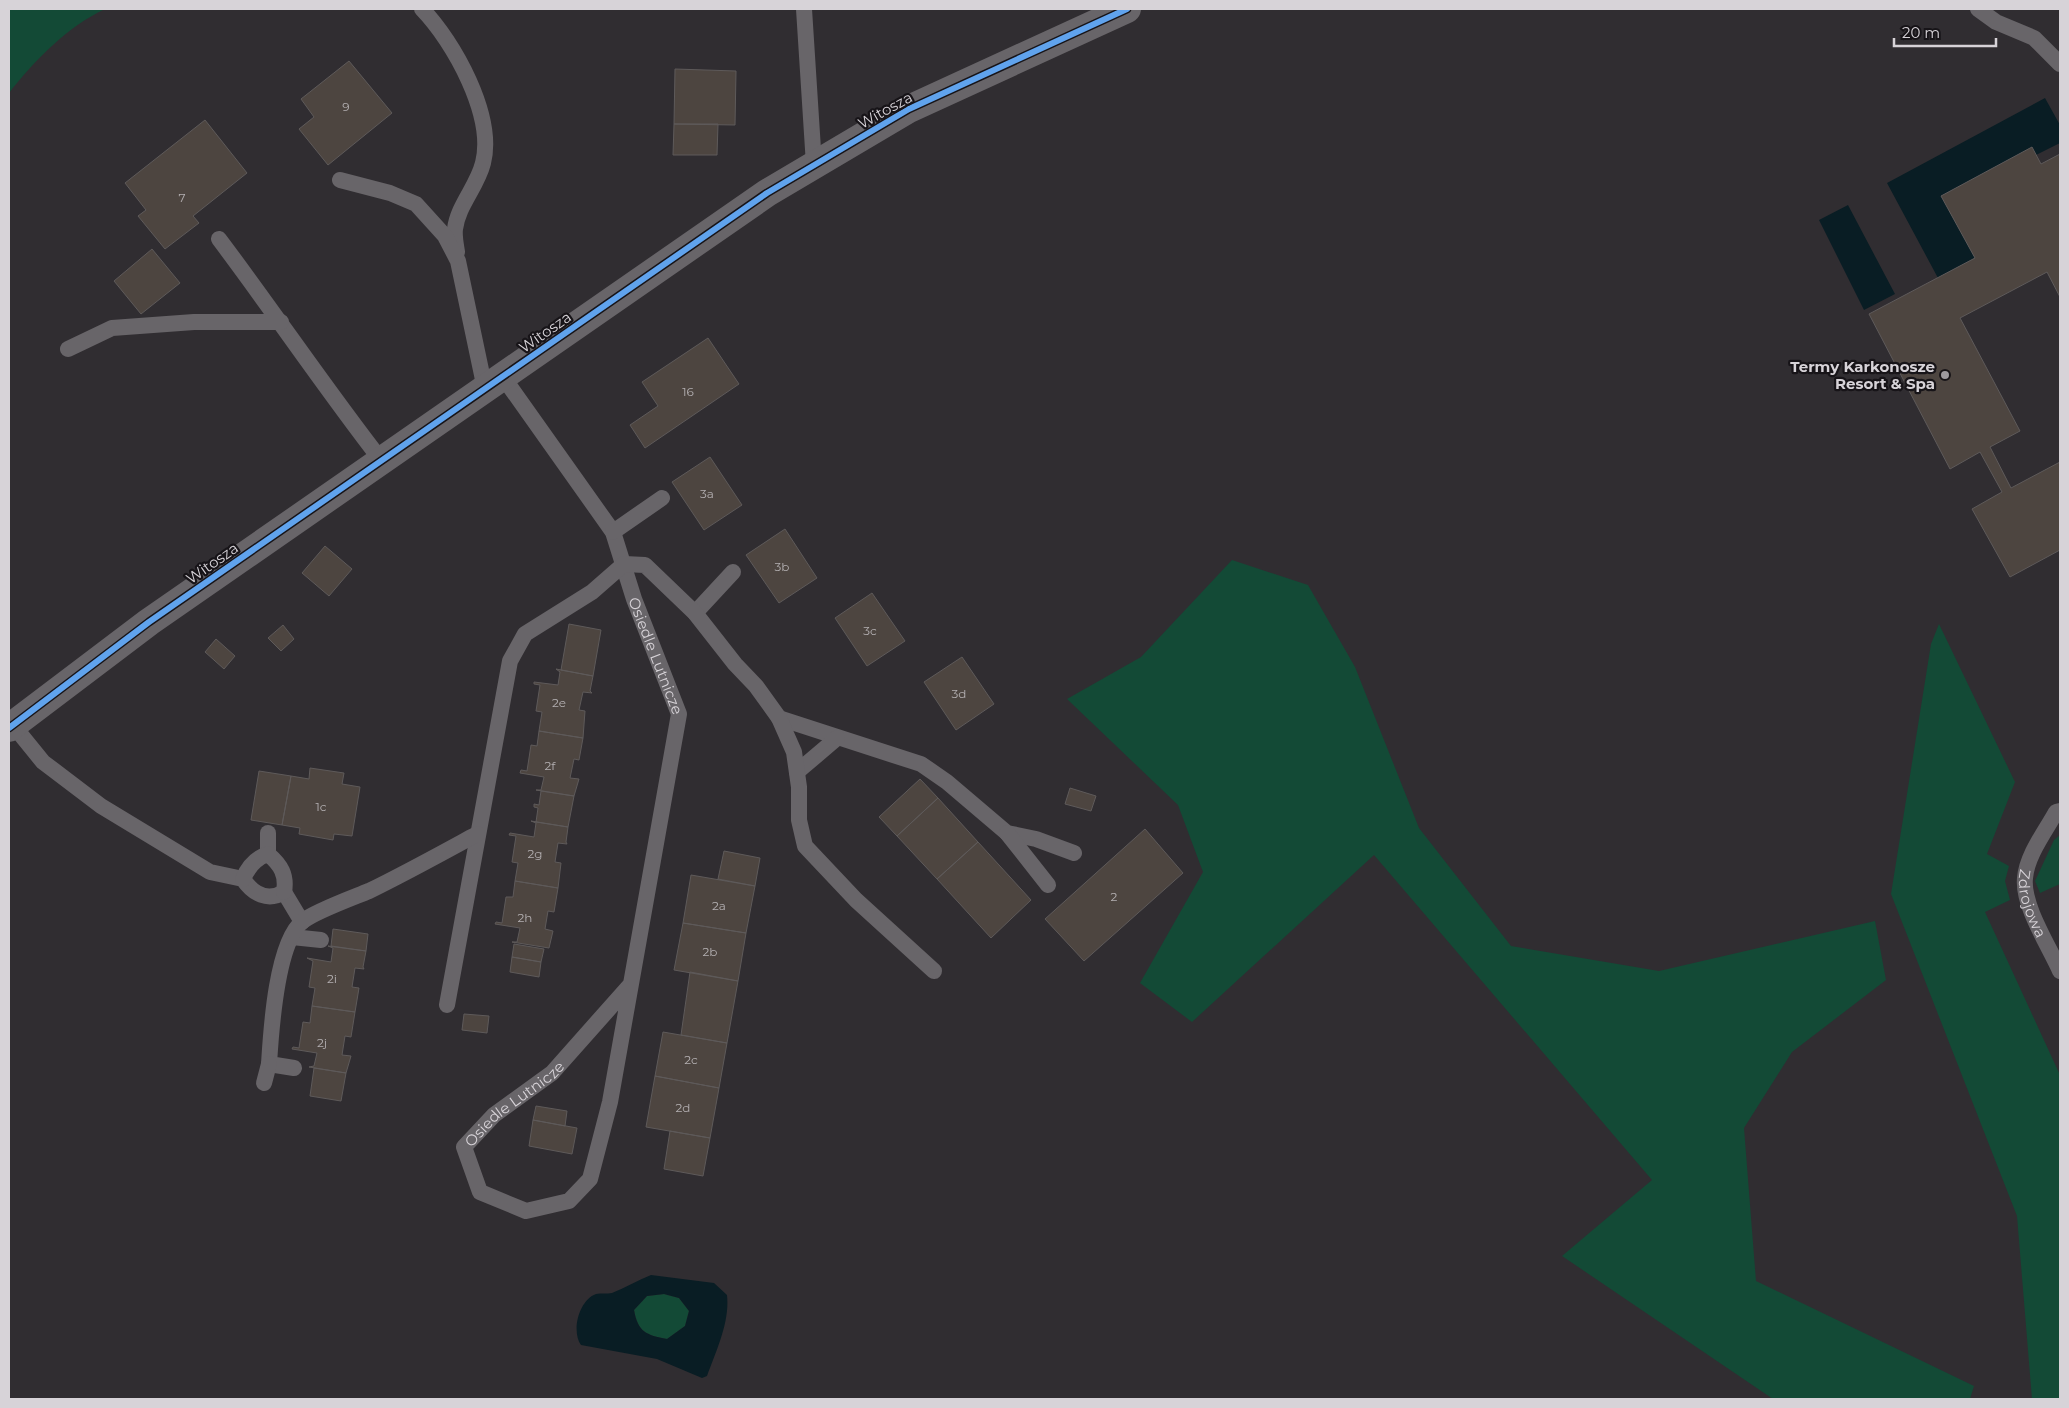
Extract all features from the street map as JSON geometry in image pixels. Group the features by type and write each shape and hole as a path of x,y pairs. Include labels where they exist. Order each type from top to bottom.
{"street":[{"name":"Witosza","path":"11,726 149,622 766,194 909,109 1127,9"}],"lane":[{"path":"422,9 441,31 462,69 479,108 484,132 484,162 474,189 460,210 455,230 458,261 494,383"},
{"path":"804,9 814,165"},
{"path":"1978,9 1996,22 2034,38 2060,64"},
{"path":"340,180 390,193 416,204 445,236 458,261"},
{"path":"219,239 326,389 381,460"},
{"path":"68,349 112,328 194,322 280,322"},
{"name":"Osiedle Lutnicze","path":"494,383 613,532 634,599 678,714 631,984 610,1102 590,1179 569,1202 526,1211 480,1192 464,1148 494,1115 552,1073 631,984"},
{"path":"613,532 662,498"},
{"path":"447,1005 510,661 525,634 592,592 624,564 645,565 695,613 734,664 756,686 779,718 794,752 797,772 799,820 805,846 856,900 934,971"},
{"path":"695,613 733,572"},
{"path":"779,718 921,764 948,782 1007,833 1048,886"},
{"path":"11,726 43,762 101,806 210,872 243,879 249,888 267,898 276,897 284,892"},
{"path":"797,772 837,738"},
{"name":"Zdrojowa","path":"2060,811 2056,812 2033,852 2025,878 2026,897 2060,971"},
{"path":"268,833 268,854"},
{"path":"1007,833 1036,839 1074,853"},
{"path":"264,1083 269,1064 272,1016 282,963 292,937 302,922 396,878 478,834"},
{"path":"243,879 246,870 260,857 268,854"},
{"path":"268,854 279,863 284,875 284,892 302,922"},
{"path":"292,937 321,940"},
{"path":"269,1064 294,1068"}],"green space":[{"path":"9,9 105,9 91,16 52,45 9,93"},
{"path":"1232,560 1308,585 1355,667 1419,828 1511,946 1659,971 1875,921 1886,980 1792,1052 1744,1128 1756,1281 1974,1386 1970,1399 1773,1399 1562,1256 1652,1180 1374,855 1192,1022 1140,983 1203,872 1178,805 1067,699 1141,657"},
{"path":"1939,624 2015,782 1987,854 2009,866 2005,881 2010,900 1985,912 2060,1075 2060,1399 2032,1399 2017,1216 1891,894 1931,644"},
{"path":"2060,835 2060,884 2040,893 2035,881 2054,840"},
{"path":"664,1294 679,1298 689,1311 685,1326 667,1339 648,1334 644,1331 638,1323 634,1310 647,1296"}],"water":[{"path":"2045,98 2060,125 2060,143 2036,155 2032,148 1941,196 1975,258 1938,278 1887,183"},
{"path":"1848,205 1895,294 1864,310 1819,220"},
{"path":"651,1275 714,1283 727,1295 724,1326 707,1376 702,1378 657,1359 581,1345 577,1332 578,1316 590,1297 596,1294 612,1293","holes":["664,1294 679,1298 689,1311 685,1326 667,1339 648,1334 641,1328 634,1310 647,1296"]}],"building":[{"path":"349,61 392,113 328,165 299,129 314,117 301,99"},
{"path":"675,69 736,71 735,125 674,124"},
{"path":"205,120 247,173 193,216 199,223 165,249 138,216 146,210 125,183"},
{"path":"674,124 718,124 717,155 673,155"},
{"name":"Termy Karkonosze Resort & Spa","path":"2032,147 2041,164 2060,154 2060,297 2047,272 1960,318 2020,431 1990,447 2011,488 2060,462 2060,550 2010,577 1972,509 2002,492 1980,452 1950,469 1869,314 1975,258 1941,196"},
{"path":"152,249 180,283 141,314 114,281"},
{"path":"708,338 739,384 645,448 630,425 658,406 642,382"},
{"path":"710,457 742,505 704,530 672,482"},
{"path":"785,529 817,578 779,603 746,555"},
{"path":"325,546 352,569 329,596 302,573"},
{"path":"872,593 905,641 867,666 835,618"},
{"path":"569,624 601,630 593,676 561,670"},
{"path":"283,625 294,639 281,651 268,638"},
{"path":"216,639 235,656 224,669 205,652"},
{"path":"962,657 994,704 956,730 924,682"},
{"path":"556,669 593,676 590,691 592,693 583,692 579,710 585,711 583,738 539,731 542,712 536,711 540,685 534,684 534,682 558,685 560,672"},
{"path":"539,731 583,738 579,760 574,759 570,778 579,779 574,796 536,790 541,790 544,777 520,773 521,770 527,771 531,745 537,746"},
{"path":"310,768 344,773 342,784 360,787 352,836 334,834 333,840 299,834 300,828 282,825 291,776 309,779"},
{"path":"259,771 291,776 282,825 251,820"},
{"path":"920,779 938,798 897,836 879,817"},
{"path":"1070,788 1096,796 1091,811 1065,804"},
{"path":"541,791 574,796 568,827 536,822 538,808 534,807 534,804 539,805"},
{"path":"938,798 978,842 937,879 897,836"},
{"path":"531,821 568,827 567,844 558,843 555,862 561,863 558,888 515,881 518,863 512,862 516,836 509,835 510,833 534,837 536,823"},
{"path":"1145,829 1183,873 1084,961 1045,919"},
{"path":"978,842 1031,900 991,938 937,879"},
{"path":"724,851 760,858 755,886 718,879"},
{"path":"691,875 755,886 746,933 683,923"},
{"path":"515,881 558,888 554,912 548,911 545,929 553,931 549,948 512,942 517,942 520,928 495,924 496,922 502,923 506,897 513,897"},
{"path":"683,923 746,933 738,981 674,970"},
{"path":"333,929 368,934 366,951 331,946"},
{"path":"514,944 544,949 541,962 512,957"},
{"path":"328,946 366,951 364,969 355,968 352,987 359,988 355,1012 312,1006 315,988 309,987 313,961 307,958 331,962 333,948"},
{"path":"512,957 541,962 539,977 510,972"},
{"path":"690,972 738,981 727,1043 681,1035"},
{"path":"312,1006 355,1012 351,1037 345,1036 342,1055 351,1056 346,1073 309,1067 314,1066 317,1053 292,1049 293,1047 299,1048 303,1022 310,1023"},
{"path":"464,1014 489,1016 487,1033 462,1030"},
{"path":"663,1032 727,1043 719,1088 655,1076"},
{"path":"314,1068 346,1073 341,1101 310,1096"},
{"path":"655,1076 719,1088 710,1138 646,1127"},
{"path":"536,1106 567,1111 565,1126 533,1120"},
{"path":"533,1120 577,1128 572,1154 529,1146"},
{"path":"670,1131 710,1138 703,1176 664,1169"}],"cycle path":[{"path":"9,728 149,622 767,193 909,109 1127,9"}],"place":[{"name":"Termy Karkonosze Resort & Spa","path":"1945,375"}]}
